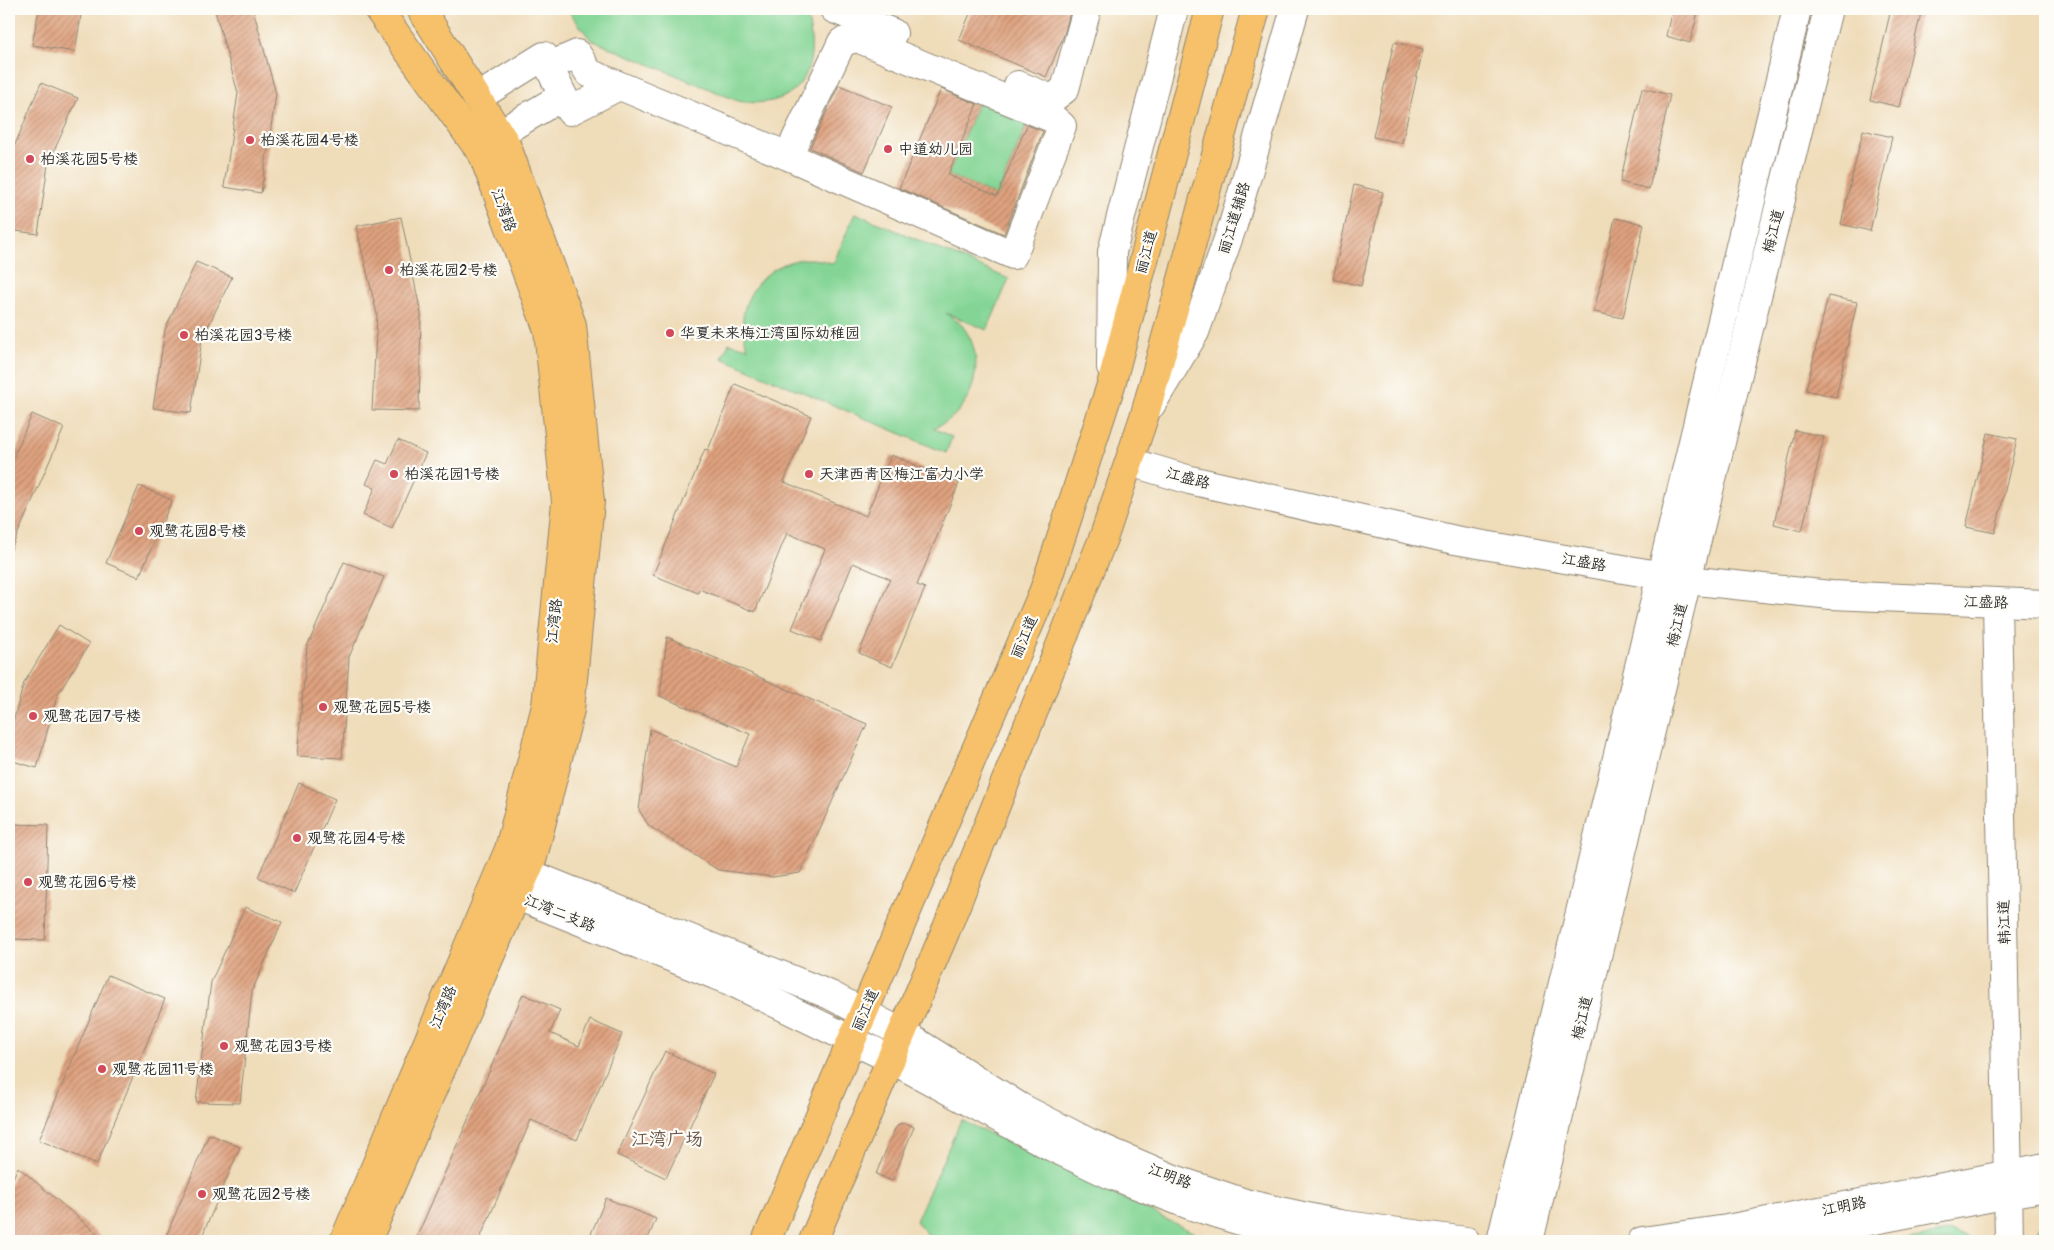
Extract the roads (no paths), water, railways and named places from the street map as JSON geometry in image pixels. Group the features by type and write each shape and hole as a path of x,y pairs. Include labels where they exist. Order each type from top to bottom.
{"main road":[{"name":"江湾路","path":"344,1241 509,849 546,706 566,502 548,330 483,155 378,9"},
{"name":"江湾路","path":"367,1241 533,857 570,710 590,502 572,325 506,144 421,9"},
{"name":"丽江道","path":"766,1241 1044,590 1111,385 1210,9"},
{"path":"812,1241 902,1033 1074,613 1130,462 1256,9"}],"street":[{"path":"834,9 1052,99 1065,89 1087,9"},
{"path":"1111,385 1112,252 1174,9"},
{"name":"丽江道辅路","path":"1144,414 1196,332 1233,225 1295,9"},
{"name":"梅江道","path":"1501,1241 1797,9"},
{"name":"梅江道","path":"1529,1241 1687,580 1828,9"},
{"path":"549,66 577,54 589,73 788,156 1013,255 1062,126 1054,119 858,38 842,42 788,156"},
{"path":"477,98 544,56 570,111 619,86"},
{"path":"499,134 563,96"},
{"name":"江盛路","path":"1130,462 1190,480 1455,540 1687,580 1831,595 2045,604"},
{"name":"韩江道","path":"1998,602 2009,1241"},
{"name":"江湾二支路","path":"498,875 891,1059"},
{"name":"江湾二支路","path":"520,884 742,958 830,995 902,1033"},
{"name":"江明路","path":"902,1033 1020,1107 1088,1142 1174,1179 1248,1204 1339,1224 1466,1241"},
{"name":"江明路","path":"891,1059 1052,1146 1111,1175 1192,1206 1272,1231 1320,1241"},
{"name":"江明路","path":"1766,1241 2009,1184 2045,1167"},
{"name":"江明路","path":"1642,1241 2009,1184 2045,1187"}],"place":[{"name":"柏溪花园4号楼","path":"250,140"},
{"name":"中道幼儿园","path":"888,149"},
{"name":"柏溪花园5号楼","path":"30,159"},
{"name":"柏溪花园2号楼","path":"389,270"},
{"name":"华夏未来梅江湾国际幼稚园","path":"670,333"},
{"name":"柏溪花园3号楼","path":"184,335"},
{"name":"柏溪花园1号楼","path":"394,474"},
{"name":"天津西青区梅江富力小学","path":"809,474"},
{"name":"观鹭花园8号楼","path":"139,531"},
{"name":"观鹭花园5号楼","path":"323,707"},
{"name":"观鹭花园7号楼","path":"33,716"},
{"name":"观鹭花园4号楼","path":"297,838"},
{"name":"观鹭花园6号楼","path":"28,882"},
{"name":"观鹭花园3号楼","path":"224,1046"},
{"name":"观鹭花园11号楼","path":"102,1069"},
{"name":"观鹭花园2号楼","path":"202,1194"}],"district":[{"name":"江湾广场","path":"667,1139"}]}
